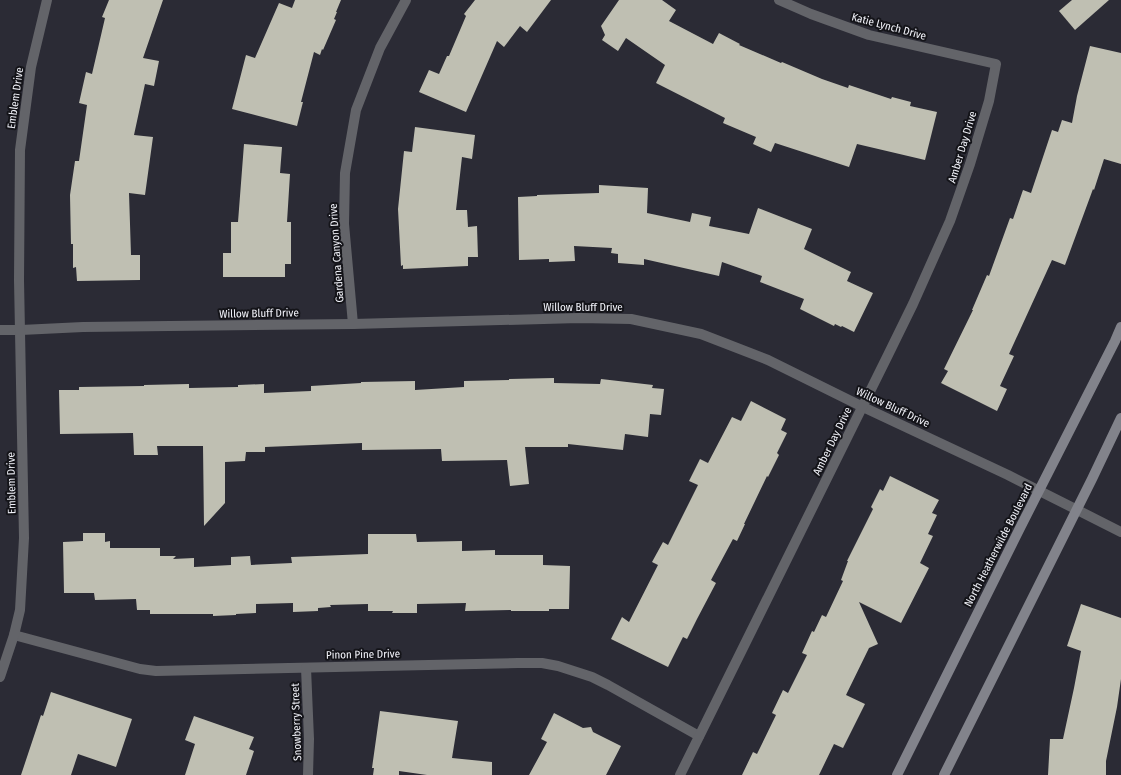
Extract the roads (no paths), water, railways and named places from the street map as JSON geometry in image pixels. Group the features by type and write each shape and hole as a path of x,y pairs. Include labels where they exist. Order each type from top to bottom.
{"main road":[{"name":"North Heatherwilde Boulevard","path":"897,775 1121,327"},
{"path":"944,775 1121,418"}],"street":[{"name":"Emblem Drive","path":"0,677 14,635 20,610 24,538 19,280 20,150 31,67 47,0"},
{"name":"Gardena Canyon Drive","path":"353,324 344,224 345,173 356,110 380,48 406,0"},
{"name":"Katie Lynch Drive","path":"779,0 811,14 868,35 996,64"},
{"name":"Amber Day Drive","path":"680,775 913,304 950,221 972,157 988,100 996,64"},
{"name":"Willow Bluff Drive","path":"0,330 83,326 353,324 579,318 631,319 701,334 768,360 1039,490 1121,532"},
{"name":"Pinon Pine Drive","path":"14,635 140,669 156,671 518,662 542,663 558,666 608,684 699,736"},
{"name":"Snowberry Street","path":"306,668 309,739 308,775"}]}
